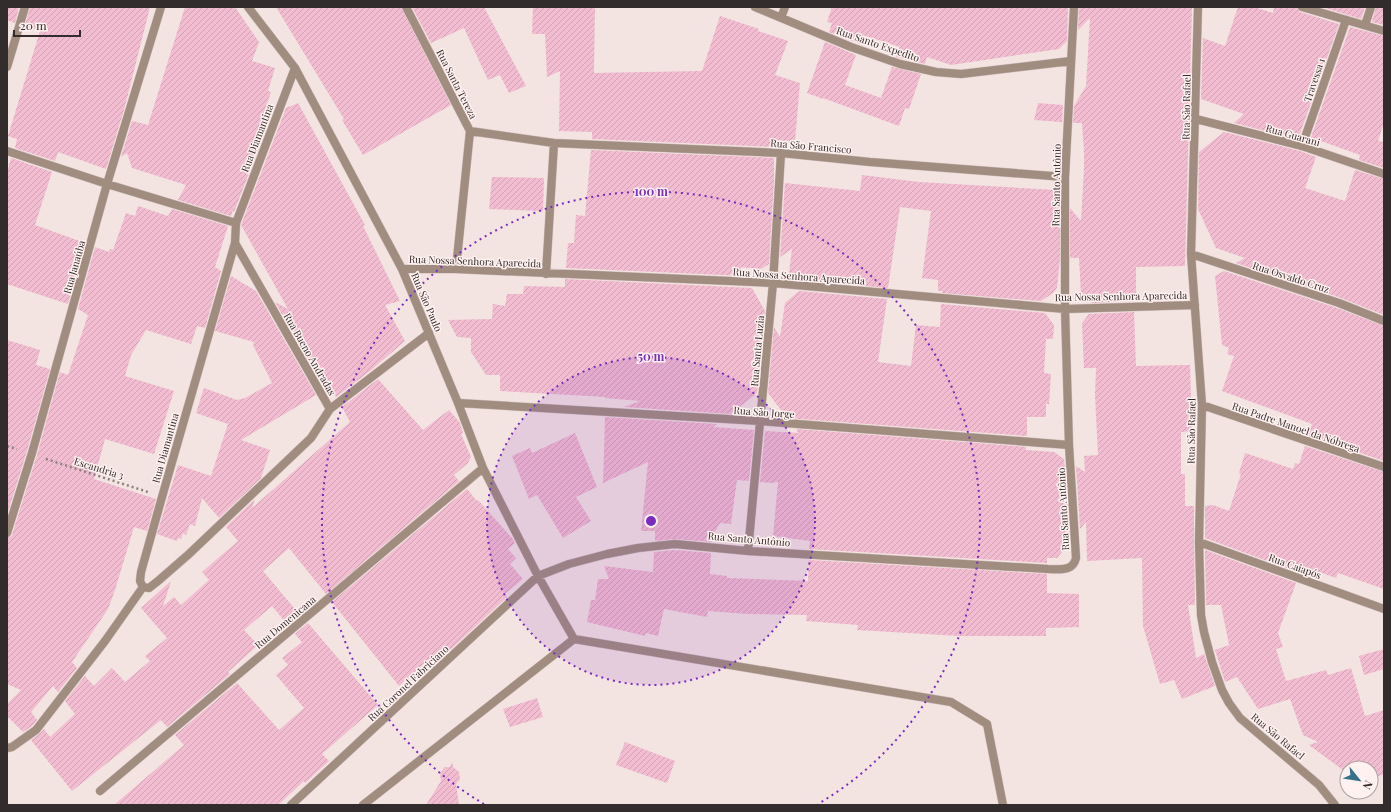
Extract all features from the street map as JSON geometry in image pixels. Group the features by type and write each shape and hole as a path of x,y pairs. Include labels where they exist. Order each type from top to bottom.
{"street":[{"path":"7,67 25,7"},
{"name":"Rua Janaúba","path":"7,533 32,453 107,184 161,7"},
{"name":"Rua São Paulo","path":"248,7 294,68 402,269 458,403 483,468 538,576 574,639"},
{"name":"Rua Santa Tereza","path":"406,7 470,131 456,269"},
{"name":"Rua Santo Expedito","path":"755,7 851,47 900,64 936,72 961,74 1071,61"},
{"path":"781,18 785,7"},
{"name":"Rua Santo Antônio","path":"538,576 569,564 607,554 645,547 675,544 748,551 1048,569 1067,569 1071,567 1076,558 1069,445 1065,309 1065,177 1074,7"},
{"name":"Rua São Rafael","path":"1198,7 1191,254 1202,405 1199,542 1201,615 1212,662 1222,690 1229,703 1240,718 1319,785 1335,805"},
{"path":"1302,7 1384,31"},
{"path":"1365,25 1371,7"},
{"name":"Travessa 1","path":"1302,146 1346,20"},
{"name":"Rua Diamantina","path":"144,587 140,581 141,572 235,243 236,223 294,68"},
{"name":"Rua Guarani","path":"1196,119 1302,146 1384,174"},
{"name":"Rua São Francisco","path":"470,131 554,143 782,153 870,162 1065,177"},
{"path":"546,274 554,143"},
{"path":"7,151 107,184 236,223"},
{"name":"Rua Santa Luzia","path":"748,551 773,283 782,153"},
{"name":"Rua Bueno Andradas","path":"235,243 330,409 429,333"},
{"name":"Rua Osvaldo Cruz","path":"1191,254 1339,303 1384,321"},
{"name":"Rua Nossa Senhora Aparecida","path":"402,269 456,269 773,283 1065,309 1195,305"},
{"name":"Rua São Jorge","path":"458,403 760,421 1069,445"},
{"name":"Rua Padre Manoel da Nóbrega","path":"1202,405 1384,467"},
{"path":"7,748 12,747 36,730 106,641 144,587 149,588 158,581 311,438 330,409"},
{"name":"Rua Domenicana","path":"100,791 483,468"},
{"name":"Rua Caiapós","path":"1199,542 1384,609"},
{"name":"Rua Coronel Fabriciano","path":"291,805 538,576"},
{"path":"363,805 574,639 951,702 987,724 1003,805"}],"path":[{"name":"Escandria 3","path":"32,453 49,461 162,497"}],"building":[{"path":"7,7 19,7 15,23 7,20"},
{"path":"30,7 150,7 124,110 106,169 58,152 55,161 15,148 17,139 8,136 40,31 25,26"},
{"path":"185,7 235,7 259,42 252,61 275,68 268,91 271,92 262,118 272,114 234,212 233,210 231,216 178,200 186,185 132,168 127,153 121,157 132,121 148,125"},
{"path":"276,7 401,7 451,105 363,155 342,120 344,119"},
{"path":"412,7 484,7 526,86 509,93 500,75 488,80 464,28 431,43"},
{"path":"533,7 595,7 594,73 702,71 720,16 759,29 758,31 788,41 775,75 800,83 795,141 774,140 774,147 592,139 592,132 559,131 560,71 547,77 545,34 532,34"},
{"path":"832,7 1068,7 1067,41 1059,49 951,65 927,57 925,64 896,57 900,47 863,35 860,44 829,32 832,23 827,22"},
{"path":"1079,7 1192,7 1185,266 1136,267 1136,296 1133,296 1133,301 1092,303 1081,294 1079,258 1070,258 1070,208 1081,221 1084,168 1082,123 1073,123 1074,106 1086,86 1090,18 1078,30"},
{"path":"1238,7 1254,7 1273,13 1274,7 1297,7 1300,12 1339,24 1298,139 1234,123 1244,114 1201,99 1203,38 1225,46"},
{"path":"1322,7 1365,7 1361,19"},
{"path":"1376,7 1384,7 1384,25 1372,22"},
{"path":"1350,27 1384,36 1384,122 1378,141 1384,142 1384,168 1359,160 1360,155 1321,141 1319,146 1309,143"},
{"path":"825,42 856,55 845,85 881,98 892,67 921,74 909,109 905,108 899,126 807,93"},
{"path":"298,103 365,225 363,226 400,301 385,305 405,341 370,371 336,397 330,386 325,389 275,302 288,309 241,225 286,108"},
{"path":"1038,103 1063,105 1062,122 1034,120"},
{"path":"1224,132 1300,151 1316,157 1305,188 1345,201 1355,170 1384,179 1384,315 1341,298 1236,263 1245,258 1216,248 1198,209 1199,152"},
{"path":"591,150 774,158 769,264 761,269 740,267 746,276 566,268 568,243 574,243 576,215 585,216"},
{"path":"11,158 52,172 35,225 85,243 68,304 7,284 7,173"},
{"path":"862,175 919,182 1056,190 1060,194 1060,258 1057,288 1053,293 1041,301 942,293 942,291 938,291 938,280 922,278 931,211 900,207 888,288 811,281 817,276 789,273 792,249 780,257 785,183 860,191"},
{"path":"492,177 544,178 543,211 489,209"},
{"path":"138,206 168,216 172,209 228,226 215,267 221,271 205,328 197,326 191,344 146,330 131,355 125,376 174,391 154,454 105,439 94,479 156,499 147,531 134,527 108,609 72,662 77,668 58,692 53,686 31,712 37,720 32,726 23,732 7,716 7,704 21,690 7,684 7,538 12,535 37,455 60,372 68,375 88,315 78,309 95,247 109,252 110,249 113,250 126,213 135,216"},
{"path":"1224,271 1337,308 1384,326 1384,461 1308,435 1312,424 1222,391 1234,356 1227,354 1229,348 1222,345 1215,276"},
{"path":"231,276 256,291 316,395 241,440 270,450 261,478 219,518 202,498 195,526 190,524 186,535 183,533 181,539 178,538 177,541 157,534 178,465 211,476 228,424 196,413 204,388 237,400 245,398 272,383 253,345 254,342 215,331"},
{"path":"565,279 752,288 765,311 757,393 731,414 624,407 640,401 605,397 500,391 500,375 486,375 471,352 471,338 457,337 448,320 492,319 493,304 505,306 507,294 523,294 524,286 565,287"},
{"path":"799,291 887,299 878,362 911,366 916,325 940,327 941,304 1045,313 1054,325 1053,339 1046,339 1044,373 1051,374 1049,404 1046,404 1046,417 1027,417 1027,436 787,418 768,393 774,327 780,337 785,303"},
{"path":"1134,312 1136,366 1190,365 1192,431 1181,432 1181,474 1185,474 1185,506 1194,506 1195,605 1188,605 1196,658 1204,654 1215,686 1182,699 1174,680 1160,684 1143,626 1142,558 1087,561 1086,522 1080,529 1076,466 1085,472 1084,456 1098,455 1095,395 1096,368 1084,368 1082,323 1089,314"},
{"path":"7,340 40,350 36,365 50,369 7,515"},
{"path":"378,379 423,430 449,410 460,423 463,433 461,434 471,457 468,463 454,475 459,481 326,594 289,548 263,571 300,615 288,625 272,606 244,630 258,645 228,672 230,674 167,727 161,720 72,791 31,740 44,729 50,737 75,714 65,701 85,676 94,686 112,668 125,682 150,661 145,656 167,638 141,608 171,581 163,606 174,597 181,605 209,580 202,572 238,541 226,527 255,499 252,508 350,422 342,407"},
{"path":"605,417 717,424 713,427 754,430 749,481 737,480 731,524 720,523 712,537 712,542 675,539 655,541 655,531 641,531 648,462 603,483"},
{"path":"796,429 1026,447 1026,450 1054,452 1064,459 1070,542 1057,558 1047,558 1047,563 809,549 810,541 773,536 778,482 760,482 765,431 798,433"},
{"path":"575,433 597,487 576,497 591,521 563,538 537,495 529,499 512,456 530,448 532,453"},
{"path":"1305,446 1384,472 1384,589 1338,573 1336,578 1302,566 1300,573 1205,538 1205,506 1213,505 1229,511 1241,474 1239,473 1245,453 1293,469 1295,463 1299,464"},
{"path":"467,489 513,539 515,543 508,549 516,558 510,564 523,579 505,594 507,597 434,665 429,659 399,686 332,602"},
{"path":"675,550 711,553 710,574 727,576 727,578 808,581 809,560 1047,574 1047,593 1079,594 1079,627 1046,628 1046,636 959,636 857,630 858,625 806,621 807,615 747,614 708,611 707,617 664,609 658,636 646,633 645,636 587,622 591,600 595,600 598,579 609,579 604,566 653,572 654,552"},
{"path":"1205,550 1296,583 1278,633 1283,647 1276,649 1286,681 1326,670 1328,675 1351,668 1365,716 1384,710 1384,774 1379,776 1379,760 1339,760 1339,767 1309,745 1318,742 1303,735 1290,699 1258,709 1237,677 1225,682 1215,650 1229,645 1221,605 1206,605"},
{"path":"308,623 378,705 322,754 329,761 278,805 114,805 184,745 175,735 237,683 279,730 304,708 276,675 288,665 282,658 302,642 295,634"},
{"path":"1384,649 1384,669 1364,675 1359,656"},
{"path":"537,698 543,717 510,727 503,709"},
{"path":"625,742 675,761 667,783 616,765"},
{"path":"452,762 453,767 459,772 460,780 456,784 459,805 426,805 441,781 440,773 445,767 450,767"}]}
